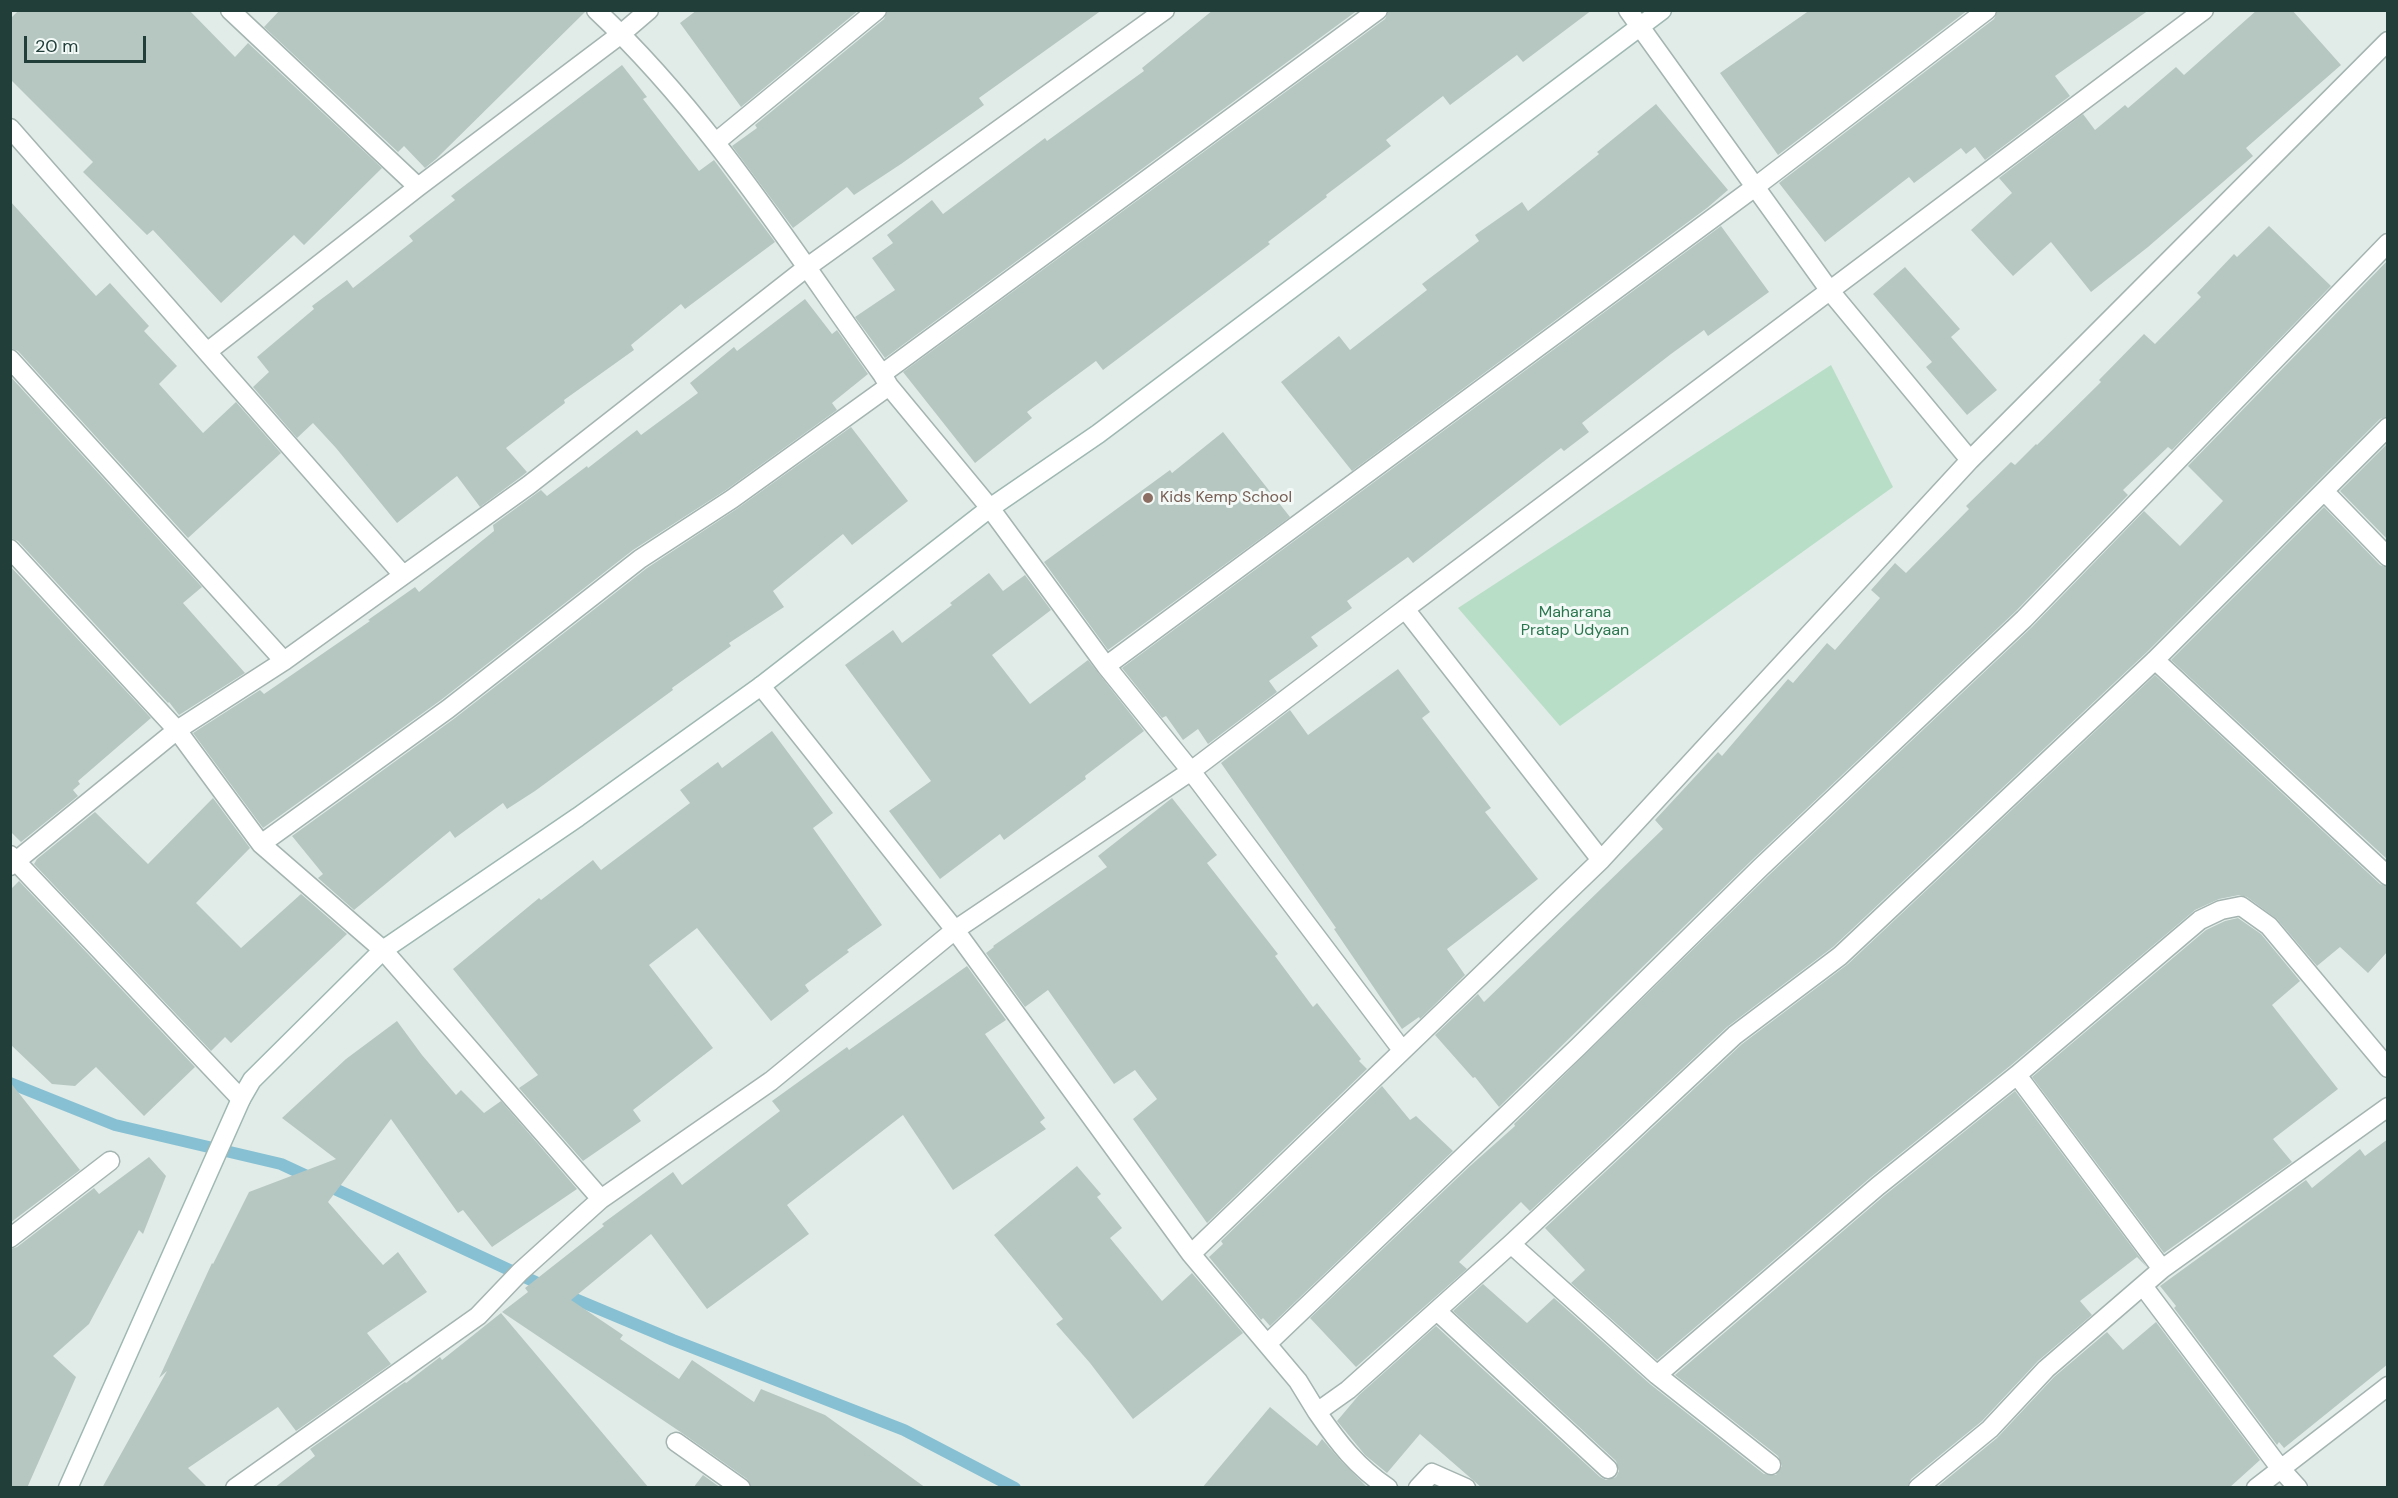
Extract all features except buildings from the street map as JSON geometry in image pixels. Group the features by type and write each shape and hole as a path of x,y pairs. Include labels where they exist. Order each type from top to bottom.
{"street":[{"path":"230,10 418,187"},
{"path":"596,10 621,34 717,142 885,380 990,508 1106,666 1191,771 1402,1050"},
{"path":"207,351 418,187 621,34 649,10"},
{"path":"717,142 877,10"},
{"path":"241,1099 12,860 177,730 284,661 529,485 806,268 1165,10"},
{"path":"261,844 448,710 640,560 732,498 885,380 1378,10"},
{"path":"1628,10 1830,291 1970,460"},
{"path":"68,1488 241,1099 252,1080 383,950 578,817 761,686 990,508 1098,434 1662,10"},
{"path":"1106,666 1755,187 1987,10"},
{"path":"235,1488 478,1316 520,1272 601,1199 771,1081 955,930 1191,771 2204,10"},
{"path":"1191,1254 1602,860 1970,460 2388,41"},
{"path":"10,128 403,575"},
{"path":"1267,1344 1578,1047 1760,868 2024,620 2388,243"},
{"path":"10,359 284,661"},
{"path":"1317,1412 1348,1390 1437,1311 1735,1035 1840,956 2155,660 2388,427"},
{"path":"2324,491 2388,557"},
{"path":"10,549 177,730 261,844 383,950 601,1199"},
{"path":"1405,609 1602,860"},
{"path":"2155,660 2388,876"},
{"path":"761,686 955,930 1191,1254 1298,1381 1342,1448 1366,1473 1388,1488"},
{"path":"1657,1375 1878,1186 2017,1075 2200,920 2221,910 2241,906 2269,926 2388,1068"},
{"path":"2017,1075 2162,1269"},
{"path":"1918,1488 1990,1429 2046,1369 2162,1269 2388,1107"},
{"path":"10,1238 110,1161"},
{"path":"1511,1244 1657,1375 1771,1466"},
{"path":"2143,1286 2280,1468 2298,1488"},
{"path":"1437,1311 1608,1469"},
{"path":"2256,1488 2388,1386"},
{"path":"676,1442 741,1488"},
{"path":"1418,1488 1432,1473 1466,1488"}],"green space":[{"name":"Maharana Pratap Udyaan","path":"1831,365 1893,487 1560,726 1458,608"}],"waterway":[{"path":"10,1083 115,1125 281,1164 544,1286 673,1340 904,1430 1015,1488"}],"place":[{"name":"Kids Kemp School","path":"1148,498"}]}
